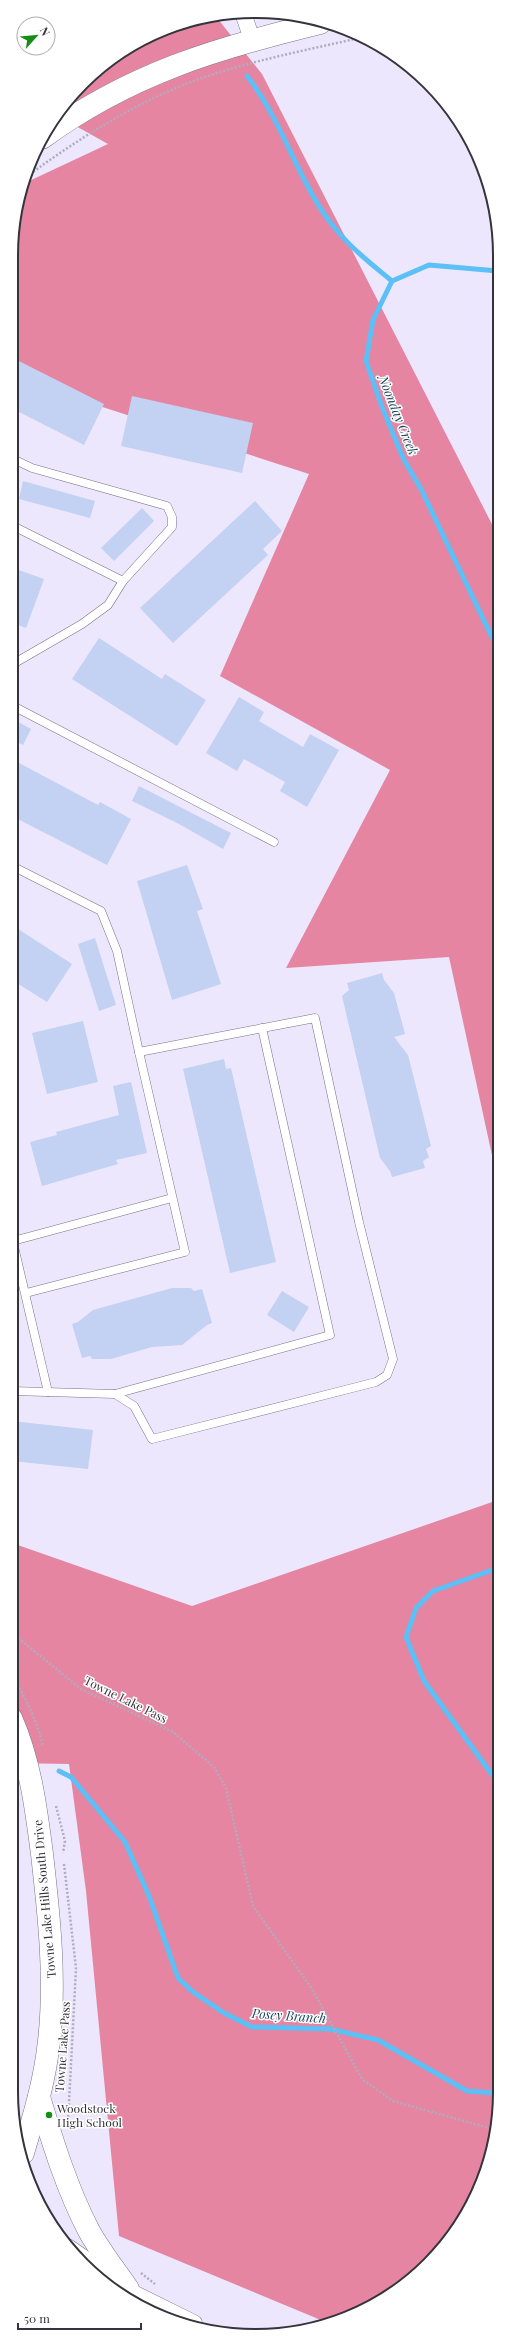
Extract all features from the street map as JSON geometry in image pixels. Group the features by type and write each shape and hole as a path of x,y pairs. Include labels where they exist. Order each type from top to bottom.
{"street":[{"path":"245,19 252,39"},
{"path":"55,130 81,112 138,81 188,59 252,39 312,25"},
{"name":"Towne Lake Hills South Drive","path":"18,1735 31,1778 49,1924 51,2013 49,2042 40,2095 25,2147"},
{"path":"20,2124 40,2095"},
{"path":"40,2095 62,2168 77,2207 90,2232 126,2281"},
{"path":"89,2260 126,2281 181,2317"}],"lane":[{"path":"18,461 32,468 166,506 172,517 172,527 123,581 108,605 82,624 18,661"},
{"path":"18,528 123,581"},
{"path":"18,709 274,842"},
{"path":"18,869 101,911 117,951 185,1252 26,1293"},
{"path":"115,1394 134,1406 152,1439 376,1382 387,1375 393,1359 359,1222 315,1018 139,1052"},
{"path":"18,1391 115,1394 330,1335 262,1028"},
{"path":"18,1238 172,1198"},
{"path":"18,1263 48,1392"}],"path":[{"path":"34,171 116,117 164,94 216,73 354,39"},
{"name":"Towne Lake Pass","path":"18,1638 81,1689 172,1732 214,1767 226,1788 253,1906 312,1989 362,2080 393,2101 490,2128"},
{"path":"18,1686 36,1723 44,1752"},
{"name":"Towne Lake Pass","path":"56,1805 66,1841 63,1852 76,1968 68,2129"},
{"path":"126,2281 156,2286"}],"shaded area":[{"path":"219,21 262,74 493,526 493,1160 449,957 286,968 390,770 220,676 309,474 18,380 19,240 23,209 31,180 108,144 62,118 77,99 111,67 150,42 194,26"},
{"path":"493,1502 493,2092 491,2122 485,2153 469,2197 453,2223 434,2248 412,2270 387,2289 361,2305 320,2320 119,2236 86,1891 69,1764 18,1763 18,1545 192,1606"}],"building":[{"path":"18,361 104,404 84,445 18,412"},
{"path":"132,396 253,423 242,473 121,446"},
{"path":"23,481 95,501 90,518 19,499"},
{"path":"255,501 282,531 263,549 268,555 173,643 140,608"},
{"path":"142,508 154,521 114,561 101,548"},
{"path":"18,570 44,579 26,628 18,625"},
{"path":"99,638 162,679 165,674 206,700 177,746 72,679"},
{"path":"239,697 264,712 259,721 303,747 310,734 339,750 307,807 280,791 285,782 244,759 237,771 206,753"},
{"path":"18,722 31,729 23,745 18,742"},
{"path":"19,763 98,805 100,802 131,819 107,865 18,819"},
{"path":"139,786 231,833 223,849 179,824 132,801"},
{"path":"187,865 203,909 197,911 221,984 172,1000 137,881"},
{"path":"18,929 72,964 47,1002 18,984"},
{"path":"95,938 116,1005 99,1011 78,944"},
{"path":"382,973 384,980 394,993 405,1034 394,1037 408,1055 431,1146 426,1149 429,1157 423,1161 425,1168 392,1177 390,1171 380,1158 342,996 349,990 347,983"},
{"path":"83,1021 98,1082 47,1094 32,1033"},
{"path":"224,1059 226,1069 231,1068 276,1262 230,1273 183,1069"},
{"path":"131,1082 147,1153 116,1160 118,1164 42,1186 30,1142 57,1135 56,1132 119,1115 113,1086"},
{"path":"172,1288 191,1288 194,1291 202,1289 212,1323 207,1325 182,1345 152,1347 111,1359 92,1359 90,1356 82,1358 72,1324 78,1322 93,1310"},
{"path":"282,1291 309,1307 294,1332 267,1315"},
{"path":"18,1422 93,1430 88,1469 18,1462"}],"waterway":[{"path":"247,76 272,115 314,198 326,217 352,247 392,281"},
{"name":"Noonday Creek","path":"493,271 429,265 392,281 373,320 366,361 382,407 404,460 421,489 493,640"},
{"name":"Noonday Creek","path":"493,1570 433,1591 416,1608 406,1637 424,1681 493,1776"},
{"name":"Posey Branch","path":"59,1771 71,1777 125,1842 149,1896 178,1978 193,1992 224,2013 252,2027 330,2029 378,2040 467,2091 493,2093"}],"place":[{"name":"Woodstock High School","path":"49,2115"}]}
